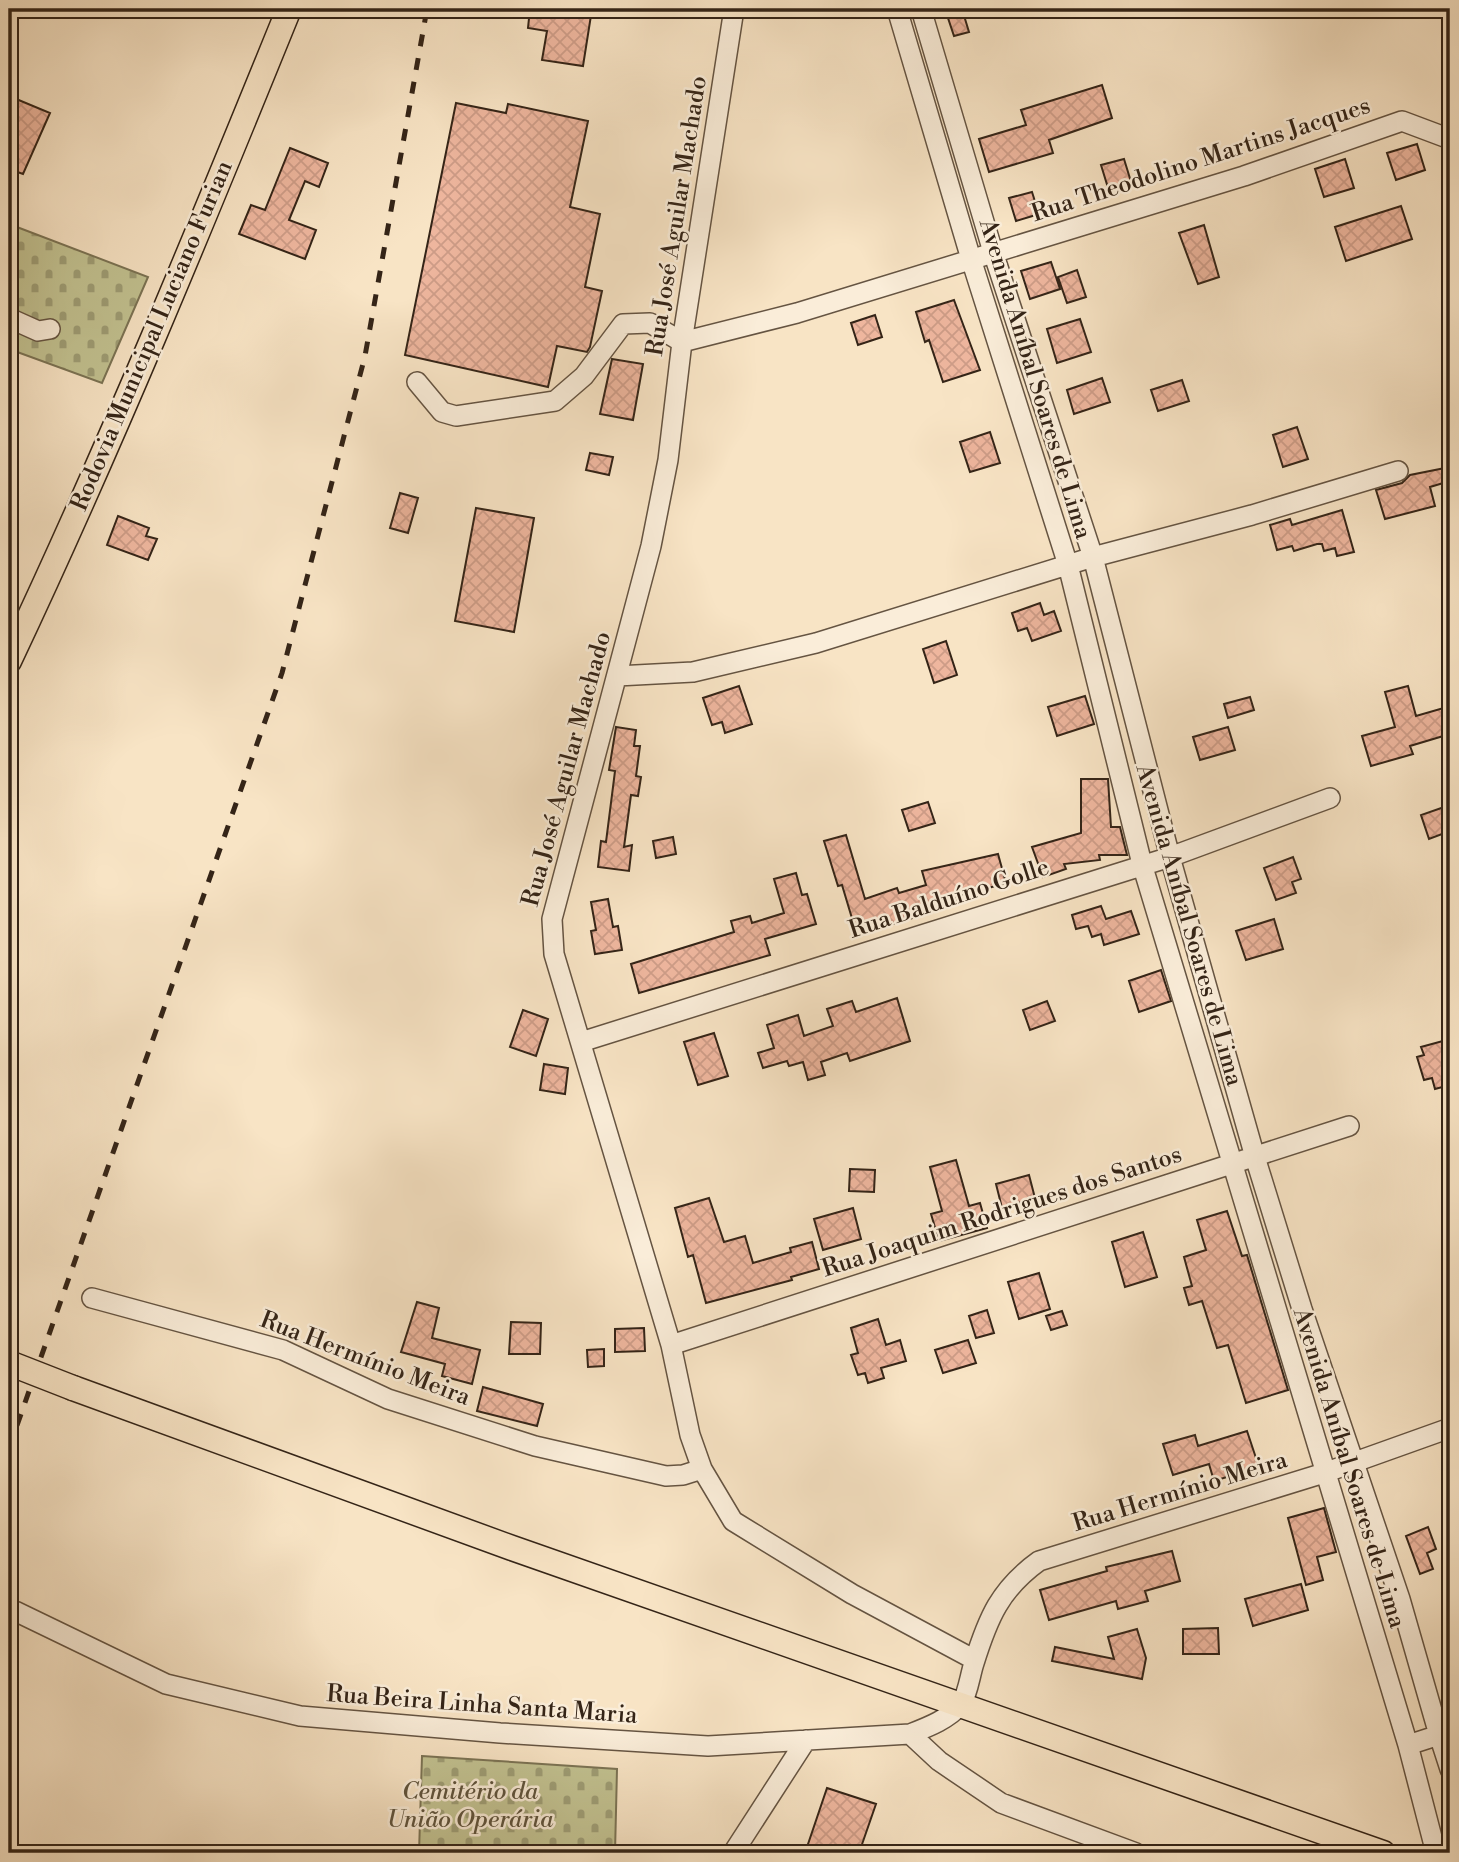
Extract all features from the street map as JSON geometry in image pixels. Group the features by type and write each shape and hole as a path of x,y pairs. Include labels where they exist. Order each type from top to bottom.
{"main road":[{"name":"Rodovia Municipal Luciano Furian","path":"9,661 62,550 182,272 289,9"},
{"path":"9,1363 512,1548 962,1703 1383,1853"}],"street":[{"name":"Rua José Aguilar Machado","path":"734,9 682,342 668,460 654,534 552,919 554,954 671,1345 690,1435 702,1469 733,1521 852,1594 975,1660"},
{"name":"Avenida Aníbal Soares de Lima","path":"897,9 971,259 1068,565 1142,864 1408,1745 1436,1853"},
{"name":"Avenida Aníbal Soares de Lima","path":"922,9 993,252 1093,557 1170,857 1255,1157 1352,1461 1400,1599 1450,1769"},
{"name":"Rua Theodolino Martins Jacques","path":"682,342 797,313 1244,176 1402,121 1450,139"},
{"path":"9,318 38,331 50,329"},
{"path":"417,382 442,412 456,416 499,408 538,406 555,401 584,376 623,324 650,323 682,342"},
{"path":"617,676 693,672 816,643 1093,557 1252,515 1398,471"},
{"name":"Rua Balduíno Golle","path":"581,1042 1170,857 1330,798"},
{"name":"Rua Joaquim Rodrigues dos Santos","path":"671,1345 1349,1126"},
{"name":"Rua Hermínio Meira","path":"92,1298 283,1350 388,1398 535,1446 666,1476 683,1475 702,1469"},
{"name":"Rua Hermínio Meira","path":"962,1703 975,1660 1001,1595 1016,1578 1039,1562 1324,1473 1450,1428"},
{"name":"Rua Beira Linha Santa Maria","path":"9,1611 18,1612 166,1684 300,1716 708,1746 911,1734 936,1724 962,1703"},
{"path":"911,1734 939,1761 1001,1803 1136,1853"},
{"path":"1408,1745 1439,1735"},
{"path":"733,1853 806,1741"}],"green space":[{"path":"9,224 148,277 102,383 9,349"},
{"name":"Cemitério da União Operária","path":"422,1756 617,1769 615,1853 419,1853"}],"building":[{"path":"530,9 592,9 583,66 542,60 547,31 528,28"},
{"path":"945,9 962,9 969,32 954,36"},
{"path":"1102,85 1112,118 1049,140 1053,153 989,172 979,139 1026,125 1021,110"},
{"path":"9,96 50,113 23,174 9,169"},
{"path":"456,103 506,113 508,104 588,121 570,207 600,214 585,287 602,291 590,347 587,352 557,346 548,387 405,355"},
{"path":"1417,144 1425,170 1396,180 1387,153"},
{"path":"290,148 328,163 319,187 305,181 289,220 316,230 305,259 239,234 251,205 265,210"},
{"path":"1124,159 1132,185 1109,191 1101,165"},
{"path":"1345,159 1354,188 1324,197 1315,169"},
{"path":"1032,192 1039,214 1016,221 1009,198"},
{"path":"1401,206 1412,239 1346,261 1335,227"},
{"path":"1204,225 1219,277 1198,284 1179,233"},
{"path":"1051,262 1060,289 1030,299 1021,271"},
{"path":"1077,270 1086,297 1067,303 1058,277"},
{"path":"954,300 980,370 943,382 929,340 925,342 916,312"},
{"path":"875,315 882,337 858,345 851,323"},
{"path":"1080,319 1091,352 1057,363 1047,329"},
{"path":"612,359 643,364 633,420 600,414"},
{"path":"1102,378 1110,402 1074,414 1067,390"},
{"path":"1182,380 1189,401 1158,411 1151,390"},
{"path":"1297,427 1308,459 1283,467 1273,435"},
{"path":"990,432 1000,463 970,472 960,442"},
{"path":"590,453 613,457 609,475 586,470"},
{"path":"1450,467 1450,481 1430,487 1435,506 1385,519 1376,490 1402,483 1410,475"},
{"path":"400,493 418,498 408,533 390,528"},
{"path":"476,508 534,518 514,632 455,621"},
{"path":"1342,510 1354,552 1337,556 1335,548 1324,551 1322,544 1294,551 1292,546 1277,550 1270,525 1290,519 1292,525"},
{"path":"118,516 149,528 146,536 157,539 148,560 107,545"},
{"path":"1040,603 1044,615 1054,611 1061,631 1032,641 1027,628 1018,631 1012,613"},
{"path":"946,641 957,675 934,683 923,649"},
{"path":"739,686 752,724 725,733 722,722 712,725 703,698"},
{"path":"1408,686 1416,716 1447,707 1450,734 1410,746 1413,754 1371,766 1362,736 1395,727 1385,692"},
{"path":"1085,696 1094,724 1057,736 1048,707"},
{"path":"1250,697 1254,710 1228,718 1224,704"},
{"path":"616,727 636,730 634,746 640,746 636,776 641,777 638,796 631,795 624,847 632,845 629,871 598,867 601,841 606,842 615,771 609,770"},
{"path":"1228,727 1235,750 1200,760 1193,737"},
{"path":"1081,779 1108,779 1111,827 1120,827 1127,855 1099,855 1100,860 1064,864 1066,869 1043,877 1032,847 1081,833"},
{"path":"928,802 935,823 909,831 902,810"},
{"path":"1450,805 1450,831 1429,839 1421,815"},
{"path":"846,835 865,899 897,888 899,893 926,885 922,871 998,854 1006,883 956,897 958,904 857,935 842,885 838,886 824,841"},
{"path":"673,837 676,854 656,858 653,841"},
{"path":"1293,857 1301,879 1292,882 1296,893 1276,900 1264,868"},
{"path":"796,873 802,895 807,894 816,924 765,939 770,955 639,993 631,964 734,932 731,921 750,916 752,923 784,913 774,879"},
{"path":"608,899 613,927 618,926 622,950 595,954 591,931 596,930 591,902"},
{"path":"1101,906 1106,919 1131,911 1139,934 1104,945 1101,934 1092,937 1088,926 1076,929 1072,915"},
{"path":"1274,919 1283,949 1246,960 1236,931"},
{"path":"1161,970 1171,1001 1139,1012 1129,981"},
{"path":"897,998 910,1041 850,1061 847,1053 821,1062 825,1075 808,1080 803,1062 789,1066 787,1061 763,1068 758,1053 774,1048 767,1025 798,1015 804,1036 833,1026 827,1009 852,1001 856,1012"},
{"path":"1047,1001 1055,1021 1030,1030 1023,1010"},
{"path":"523,1010 548,1019 536,1056 510,1047"},
{"path":"714,1033 728,1076 698,1085 684,1042"},
{"path":"1450,1039 1450,1085 1435,1089 1432,1078 1424,1080 1417,1057 1424,1055 1421,1047"},
{"path":"544,1064 568,1068 565,1094 540,1090"},
{"path":"956,1160 969,1206 980,1203 987,1228 939,1241 931,1214 942,1211 930,1167"},
{"path":"850,1169 875,1170 874,1192 849,1191"},
{"path":"1029,1175 1035,1198 1002,1208 996,1184"},
{"path":"709,1198 724,1242 745,1236 753,1263 791,1252 790,1248 812,1242 819,1269 791,1277 792,1280 706,1303 693,1255 688,1257 675,1208"},
{"path":"853,1208 861,1239 823,1250 814,1219"},
{"path":"1227,1211 1242,1256 1247,1255 1288,1390 1246,1403 1228,1345 1217,1348 1202,1301 1189,1305 1184,1288 1192,1286 1184,1257 1206,1250 1197,1220"},
{"path":"1143,1232 1157,1277 1125,1287 1112,1242"},
{"path":"1039,1273 1050,1309 1019,1319 1008,1282"},
{"path":"417,1302 439,1308 432,1338 480,1350 472,1384 442,1376 445,1364 401,1352"},
{"path":"987,1310 994,1333 976,1338 969,1316"},
{"path":"1062,1311 1067,1325 1051,1330 1046,1316"},
{"path":"878,1319 886,1345 900,1340 906,1361 881,1368 884,1378 868,1383 865,1373 858,1375 851,1355 858,1353 851,1328"},
{"path":"511,1322 541,1323 540,1354 509,1354"},
{"path":"644,1328 645,1351 615,1352 615,1329"},
{"path":"968,1340 976,1363 943,1373 935,1350"},
{"path":"604,1349 604,1366 588,1367 587,1350"},
{"path":"483,1387 543,1404 537,1426 477,1411"},
{"path":"1247,1431 1259,1467 1214,1481 1209,1464 1173,1475 1163,1444 1195,1435 1198,1446"},
{"path":"1324,1508 1336,1552 1317,1557 1323,1580 1306,1585 1288,1518"},
{"path":"1428,1527 1436,1549 1427,1553 1433,1569 1420,1574 1406,1536"},
{"path":"1172,1551 1180,1581 1145,1591 1148,1601 1118,1609 1116,1601 1049,1620 1040,1590 1107,1571 1106,1567"},
{"path":"1301,1584 1308,1610 1253,1626 1245,1599"},
{"path":"1218,1628 1219,1654 1183,1654 1183,1629"},
{"path":"1137,1629 1146,1658 1142,1679 1052,1661 1055,1647 1114,1659 1108,1637"},
{"path":"827,1788 876,1804 859,1853 833,1849 832,1853 805,1853"}],"railway":[{"path":"9,1448 282,673 365,356 427,9"}]}
